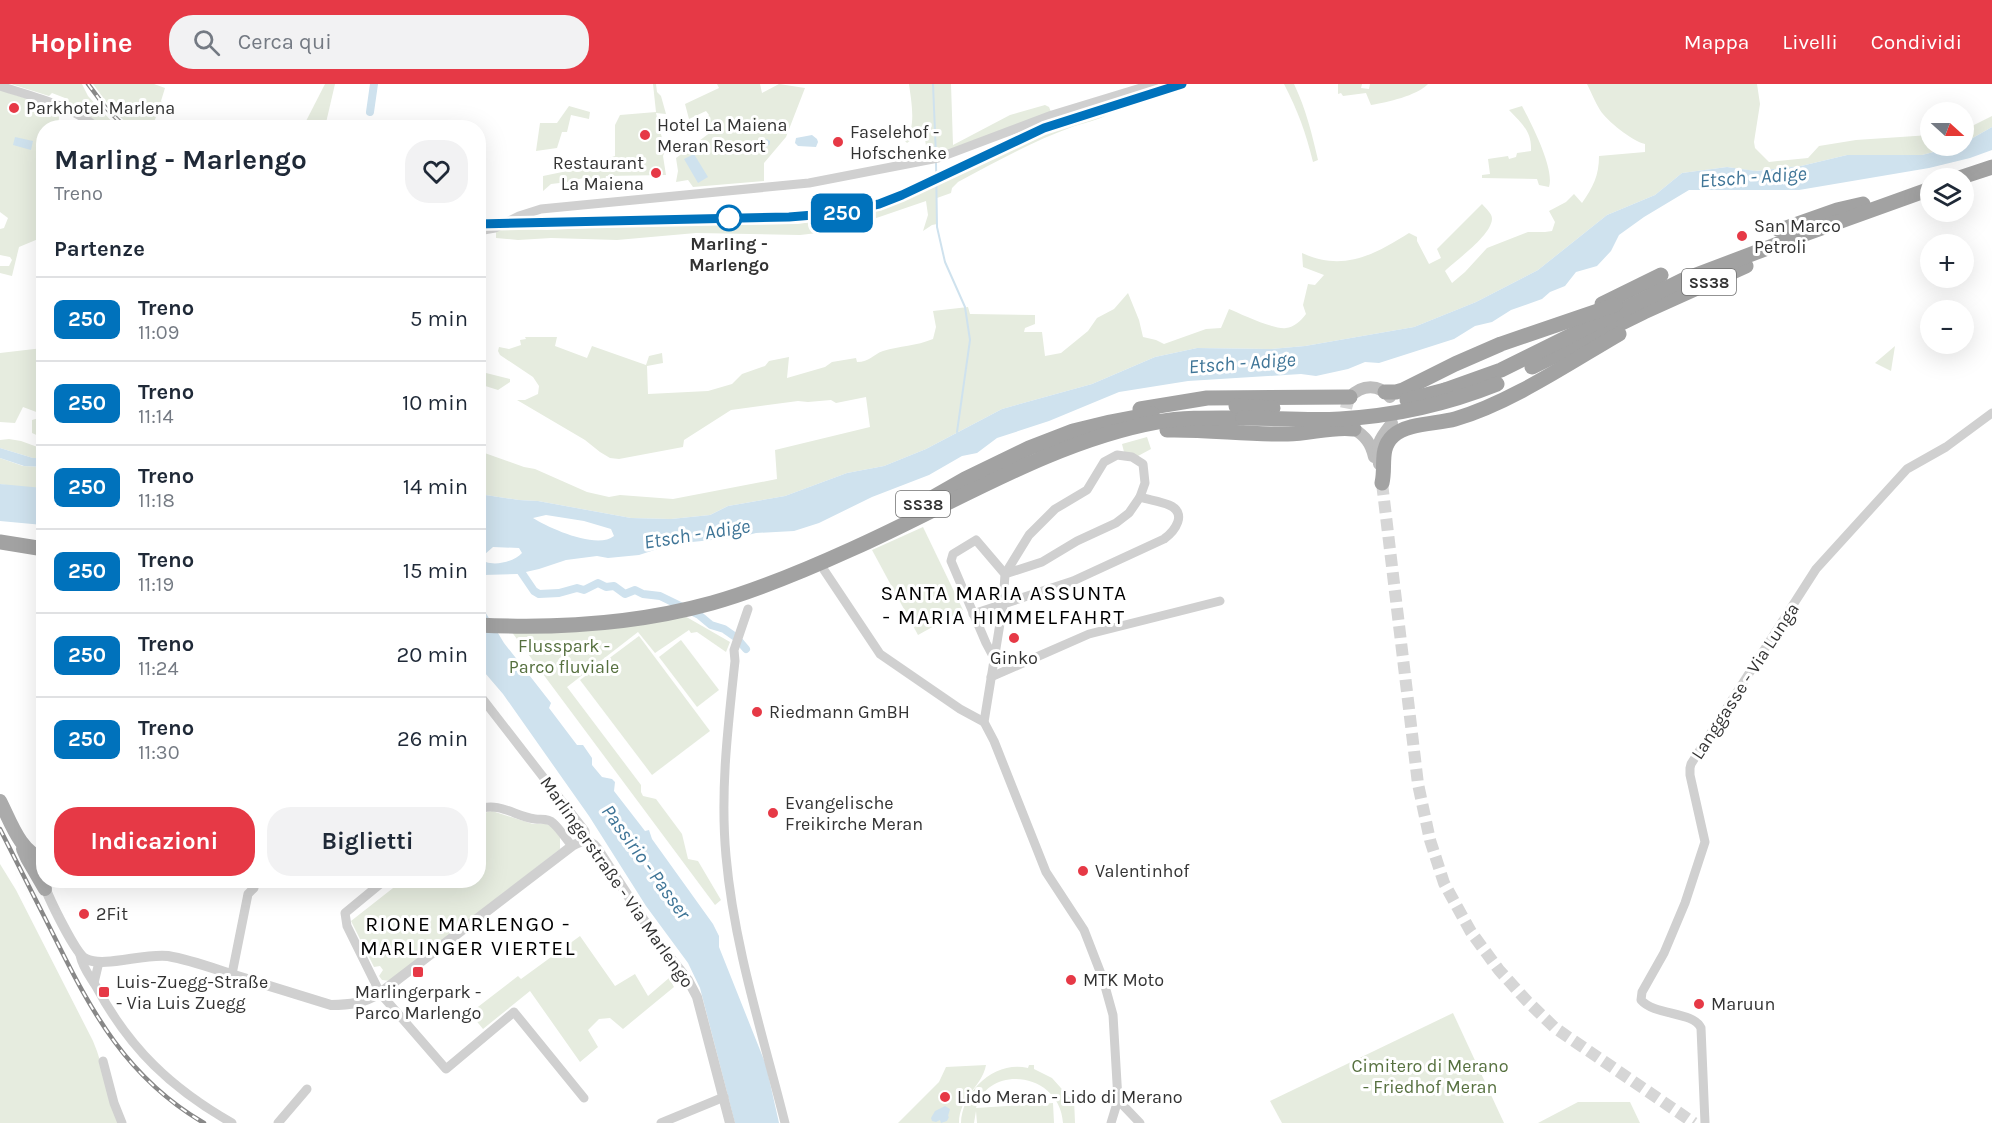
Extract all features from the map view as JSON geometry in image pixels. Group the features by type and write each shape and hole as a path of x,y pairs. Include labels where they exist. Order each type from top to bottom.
{"highway":[{"path":"1974,173 1992,167"},
{"path":"1974,184 1992,177"},
{"path":"1778,229 1855,205 1913,190 1920,191"},
{"name":"SS38","path":"486,616 540,619 609,614 736,591 916,508 964,479 1029,448 1072,431 1116,426 1164,412 1339,410 1403,401 1445,390 1501,370 1683,280 1802,235 1920,196"},
{"name":"SS38","path":"1240,412 1324,419 1376,415 1435,404 1497,384 1710,282 1920,196"},
{"path":"1512,340 1519,333 1599,305 1661,275"},
{"path":"1388,395 1404,390 1455,364 1512,340 1622,303 1670,282 1683,280"},
{"path":"1382,483 1385,448 1391,438 1400,431 1408,427 1455,419 1497,404 1648,317 1698,294 1710,282"},
{"path":"1350,397 1207,398 1126,412 1116,426 1137,433 1186,429 1308,434 1344,428 1359,432"},
{"path":"1388,428 1405,420 1439,422"},
{"name":"SS38","path":"486,625 551,626 620,621 672,612 851,549 1039,460 1084,443 1116,426"},
{"path":"0,533 36,538"},
{"path":"0,542 36,548"}],"main road":[{"path":"1350,397 1366,387 1375,387 1388,395"},
{"path":"1359,432 1376,436 1388,428"},
{"path":"1382,483 1377,448 1388,428"},
{"path":"1359,432 1372,447 1376,476 1382,483"},
{"path":"0,801 27,858 36,871"},
{"path":"20,840 36,856"}],"street":[{"path":"486,230 541,209 810,183 935,158 1052,115 1154,84"},
{"path":"0,86 62,106 87,120"},
{"name":"Langgasse - Via Lunga","path":"1705,1123 1699,1023 1690,1018 1651,1008 1641,999 1642,992 1664,953 1686,903 1705,842 1690,775 1691,764 1816,569 1907,469 1947,447 1992,413"},
{"path":"984,722 1005,574 1029,535 1055,509 1087,490 1104,462 1117,455 1132,457 1143,464 1145,483 1140,497 1129,513 1116,523 1042,562 1005,574"},
{"path":"973,614 1072,581 1173,533 1178,525 1178,513 1170,505 1140,497"},
{"path":"994,658 951,561 954,554 976,540 1005,574"},
{"path":"824,570 880,654 960,709 984,722 994,741 1046,872 1084,930 1102,979 1113,1015 1118,1100 1111,1123"},
{"path":"991,677 1089,634 1221,601"},
{"path":"748,609 734,650 735,661 726,736 723,793 726,855 737,926 751,990 785,1123"},
{"name":"Marlingerstraße - Via Marlengo","path":"486,703 585,831 586,841 597,848 658,942 688,980 697,997 730,1123"},
{"name":"Marlingerstraße - Via Marlengo","path":"486,807 508,810 553,823 572,846"},
{"path":"80,955 89,961 99,962 151,955 167,956 331,1005 350,1005 363,1002 380,993 572,846 586,841"},
{"path":"47,888 80,955 82,966 115,1019 148,1061 166,1078 192,1098 232,1123"},
{"path":"232,974 248,894 254,888"},
{"path":"375,888 345,913 347,927 380,993 446,1069 514,1012 585,1098"},
{"path":"94,983 99,962"},
{"path":"103,1061 122,1123"},
{"path":"278,1123 307,1089"},
{"path":"661,1123 724,1097"},
{"path":"1118,1100 1140,1123"}],"green space":[{"path":"11,84 82,84 88,96 110,120 94,120 64,103 65,98 52,93 49,96"},
{"path":"93,84 154,84 165,88 161,101 166,108 174,111 171,117 158,112 155,120 124,120 114,112"},
{"path":"325,84 335,84 327,120 307,120"},
{"path":"653,84 656,84 666,114 656,113 665,151 663,156 666,175 606,176 605,181 598,185 587,177 551,184 543,191 543,176 572,170 615,156 615,125 620,115 656,112"},
{"path":"717,84 760,84 762,93 779,84 805,88 786,137 764,163 764,181 693,187 688,180 676,182 678,171 676,158 715,129 705,122 709,115 706,111 689,119 685,104 719,88"},
{"path":"909,84 951,84 953,145 1010,115 1045,105 1051,112 940,154 927,153 925,139 911,140 907,143 905,141 912,121"},
{"path":"1284,84 1294,84 1308,122 1318,160 1313,162 1301,122"},
{"path":"1338,84 1362,84 1361,88 1369,89 1370,84 1428,84 1409,95 1371,105 1366,93 1343,96 1341,93 1338,94"},
{"path":"1587,84 1757,84 1760,104 1754,142 1755,148 1769,162 1808,158 1819,146 1856,140 1920,136 1920,155 1847,155 1801,166 1755,171 1727,167 1682,173 1655,195 1607,215 1538,270 1476,302 1414,327 1305,346 1271,349 1197,348 1155,357 1092,384 1002,409 926,449 884,466 847,473 785,496 728,506 710,515 671,519 631,518 538,501 486,495 486,453 535,469 587,492 609,497 620,495 673,499 777,479 775,450 870,427 866,397 836,403 831,400 798,401 731,410 684,440 683,447 619,459 610,458 585,440 517,400 525,400 538,394 539,386 533,377 500,355 498,351 499,347 509,349 521,345 520,340 526,339 525,337 557,337 555,346 587,358 592,346 646,365 649,356 662,353 663,363 647,366 648,394 708,391 732,384 742,374 765,366 769,361 789,357 787,378 825,367 832,362 856,358 857,362 865,361 883,351 933,339 936,327 933,311 968,307 970,314 1035,315 1035,324 1025,328 1024,332 1042,332 1045,356 1061,353 1088,331 1097,318 1114,309 1128,293 1143,337 1164,344 1206,329 1221,328 1229,309 1266,324 1286,328 1297,323 1306,314 1303,305 1308,284 1315,285 1324,275 1303,267 1302,253 1331,261 1345,261 1371,254 1409,233 1417,237 1429,264 1441,258 1437,249 1482,204 1491,215 1490,226 1480,240 1445,271 1452,283 1487,248 1528,232 1552,231 1555,222 1549,211 1566,202 1574,194 1582,203 1595,181 1599,156 1645,152 1645,144 1627,135 1603,114"},
{"path":"0,90 56,108 59,117 59,120 36,120 36,240 19,247 12,276 0,273 0,266 9,266 12,260 10,257 0,255 0,229 4,228 8,218 0,212"},
{"path":"569,106 590,112 589,119 571,115 567,132 562,132 557,148 536,151 540,123 557,123"},
{"path":"1522,106 1536,134 1549,169 1549,187 1539,185 1537,179 1482,178 1482,175 1490,174 1488,159 1508,156 1509,159 1516,157 1517,153 1531,151 1528,133 1509,110"},
{"path":"1111,111 1099,119 1072,127 1029,145 958,182 952,188 951,193 937,198 937,224 923,231 928,215 926,201 853,226 800,235 696,233 617,240 496,238 496,228 547,230 637,226 798,224 825,220 899,200 965,172 1040,134"},
{"path":"1992,116 1992,127 1974,137 1974,125"},
{"path":"1895,346 1891,371 1875,363"},
{"path":"36,349 36,412 23,407 15,423 0,422 0,353"},
{"path":"486,373 510,379 510,382 498,390 486,386"},
{"path":"36,419 36,435 32,433 32,420"},
{"path":"1147,437 1151,449 1138,456 1124,452 1122,444"},
{"path":"0,440 21,441 36,446 36,458 0,448"},
{"path":"0,458 23,466 36,467 36,488 0,484"},
{"path":"923,527 963,610 918,635 872,550"},
{"name":"Flusspark - Parco fluviale","path":"683,615 730,642 726,652 697,632 691,633 689,630 655,653 638,632 567,687 641,785 643,796 656,799 682,834 688,859 698,861 721,900 715,905 511,631"},
{"path":"639,636 710,731 652,775 580,680"},
{"path":"681,640 719,690 697,707 659,657"},
{"path":"492,811 533,824 551,826 560,837 560,849 390,981 382,980 379,976 383,970 380,966 374,967 351,921 393,888 486,888 486,812"},
{"path":"0,864 16,890 93,1041 118,1123 0,1123"},
{"path":"580,936 615,986 635,974 648,996 669,978 674,987 623,1029 610,1018 599,1019 588,1030 598,1047 580,1062 530,991 483,1029 470,1013 518,976 521,979"},
{"name":"Cimitero di Merano - Friedhof Meran","path":"1453,1013 1504,1123 1282,1123 1270,1101"},
{"name":"Lido Meran - Lido di Merano","path":"986,1065 980,1080 966,1099 959,1123 898,1123 939,1082 946,1067"},
{"path":"1029,1065 1034,1065 1034,1069 1052,1078 1069,1097 1074,1098 1075,1123 1063,1123 1059,1106 1050,1093 1037,1084 1023,1080 1008,1080 994,1084 983,1094 976,1108 1053,1103 1054,1123 977,1123 976,1111 974,1123 961,1123 967,1100 982,1080 1004,1069 1028,1068"},
{"name":"Cimitero di Merano - Friedhof Meran","path":"1578,1102 1630,1102 1640,1123 1538,1123"}],"water":[{"name":"Etsch - Adige","path":"1992,127 1992,150 1970,158 1929,168 1799,190 1689,190 1619,235 1611,251 1597,266 1576,272 1565,286 1550,292 1542,299 1511,310 1492,322 1475,326 1454,339 1379,363 1365,362 1348,369 1316,376 1301,374 1188,381 1119,392 1049,421 997,438 977,453 962,456 929,475 872,497 819,523 794,531 756,533 740,537 673,544 639,555 608,558 597,556 566,560 517,574 486,575 486,562 506,562 522,553 519,548 493,547 486,553 486,495 538,501 631,518 671,519 710,515 728,506 785,496 847,473 884,466 926,449 1002,409 1092,384 1155,357 1197,348 1271,349 1305,346 1414,327 1476,302 1538,270 1607,215 1655,195 1682,173 1727,167 1756,171 1801,166 1847,155 1974,156 1974,137","holes":["546,515 584,521 611,529 614,536 606,540 585,539 561,532 533,518"]},
{"path":"812,135 818,142 816,147 798,146 795,143 796,138"},
{"path":"15,137 33,141 31,150 13,145"},
{"path":"767,139 770,144 763,150 753,152 749,148 750,143"},
{"path":"694,154 708,177 698,183 684,159"},
{"path":"0,448 36,458 36,467 24,466 0,458"},
{"path":"0,484 36,487 36,524 0,521"},
{"name":"Passirio - Passer","path":"486,613 504,643 551,703 549,708 577,745 583,745 592,758 592,765 602,777 615,782 614,791 645,831 649,830 652,839 713,924 719,936 719,947 766,1065 779,1123 735,1123 700,988 688,963 646,906 589,816 503,694 486,674"},
{"path":"945,1106 950,1109 947,1121 941,1123 940,1120 932,1121 931,1118 935,1111"}],"waterway":[{"path":"370,112 374,84"},
{"path":"933,84 936,156"},
{"path":"936,162 937,227 945,262 965,307 970,340 957,432"},
{"path":"517,566 534,591 539,594 559,593 577,588 584,590 598,583 606,587 614,586 625,594 635,590 643,594 660,596 699,615 711,625 724,629 734,636"},
{"path":"740,642 746,649"}],"tunnel":[{"path":"1350,397 1346,412 1351,426"},
{"path":"1382,483 1418,784 1430,840 1444,883 1471,932 1499,970 1555,1028 1694,1123"}],"railway":[{"path":"88,84 118,120"},
{"path":"486,224 789,217 839,213 879,204 1044,128 1181,84"},
{"path":"0,829 68,964 114,1042 153,1086 204,1123"}],"train":[{"name":"250","path":"486,224 789,217 826,215 867,208 902,195 1044,128 1182,84"}],"place":[{"name":"Parkhotel Marlena","path":"14,108"},
{"name":"Hotel La Maiena Meran Resort","path":"645,135"},
{"name":"Faselehof - Hofschenke","path":"838,142"},
{"name":"Restaurant La Maiena","path":"656,173"},
{"name":"Marling - Marlengo","path":"729,218"},
{"name":"San Marco Petroli","path":"1742,236"},
{"name":"Ginko","path":"1014,638"},
{"name":"Riedmann GmBH","path":"757,712"},
{"name":"Evangelische Freikirche Meran","path":"773,813"},
{"name":"Valentinhof","path":"1083,871"},
{"name":"2Fit","path":"84,914"},
{"name":"Marlingerpark - Parco Marlengo","path":"418,972"},
{"name":"MTK Moto","path":"1071,980"},
{"name":"Luis-Zuegg-Straße - Via Luis Zuegg","path":"104,992"},
{"name":"Maruun","path":"1699,1004"},
{"name":"Lido Meran - Lido di Merano","path":"945,1097"}],"district":[{"name":"SANTA MARIA ASSUNTA - MARIA HIMMELFAHRT","path":"1004,605"},
{"name":"RIONE MARLENGO - MARLINGER VIERTEL","path":"468,936"}]}
